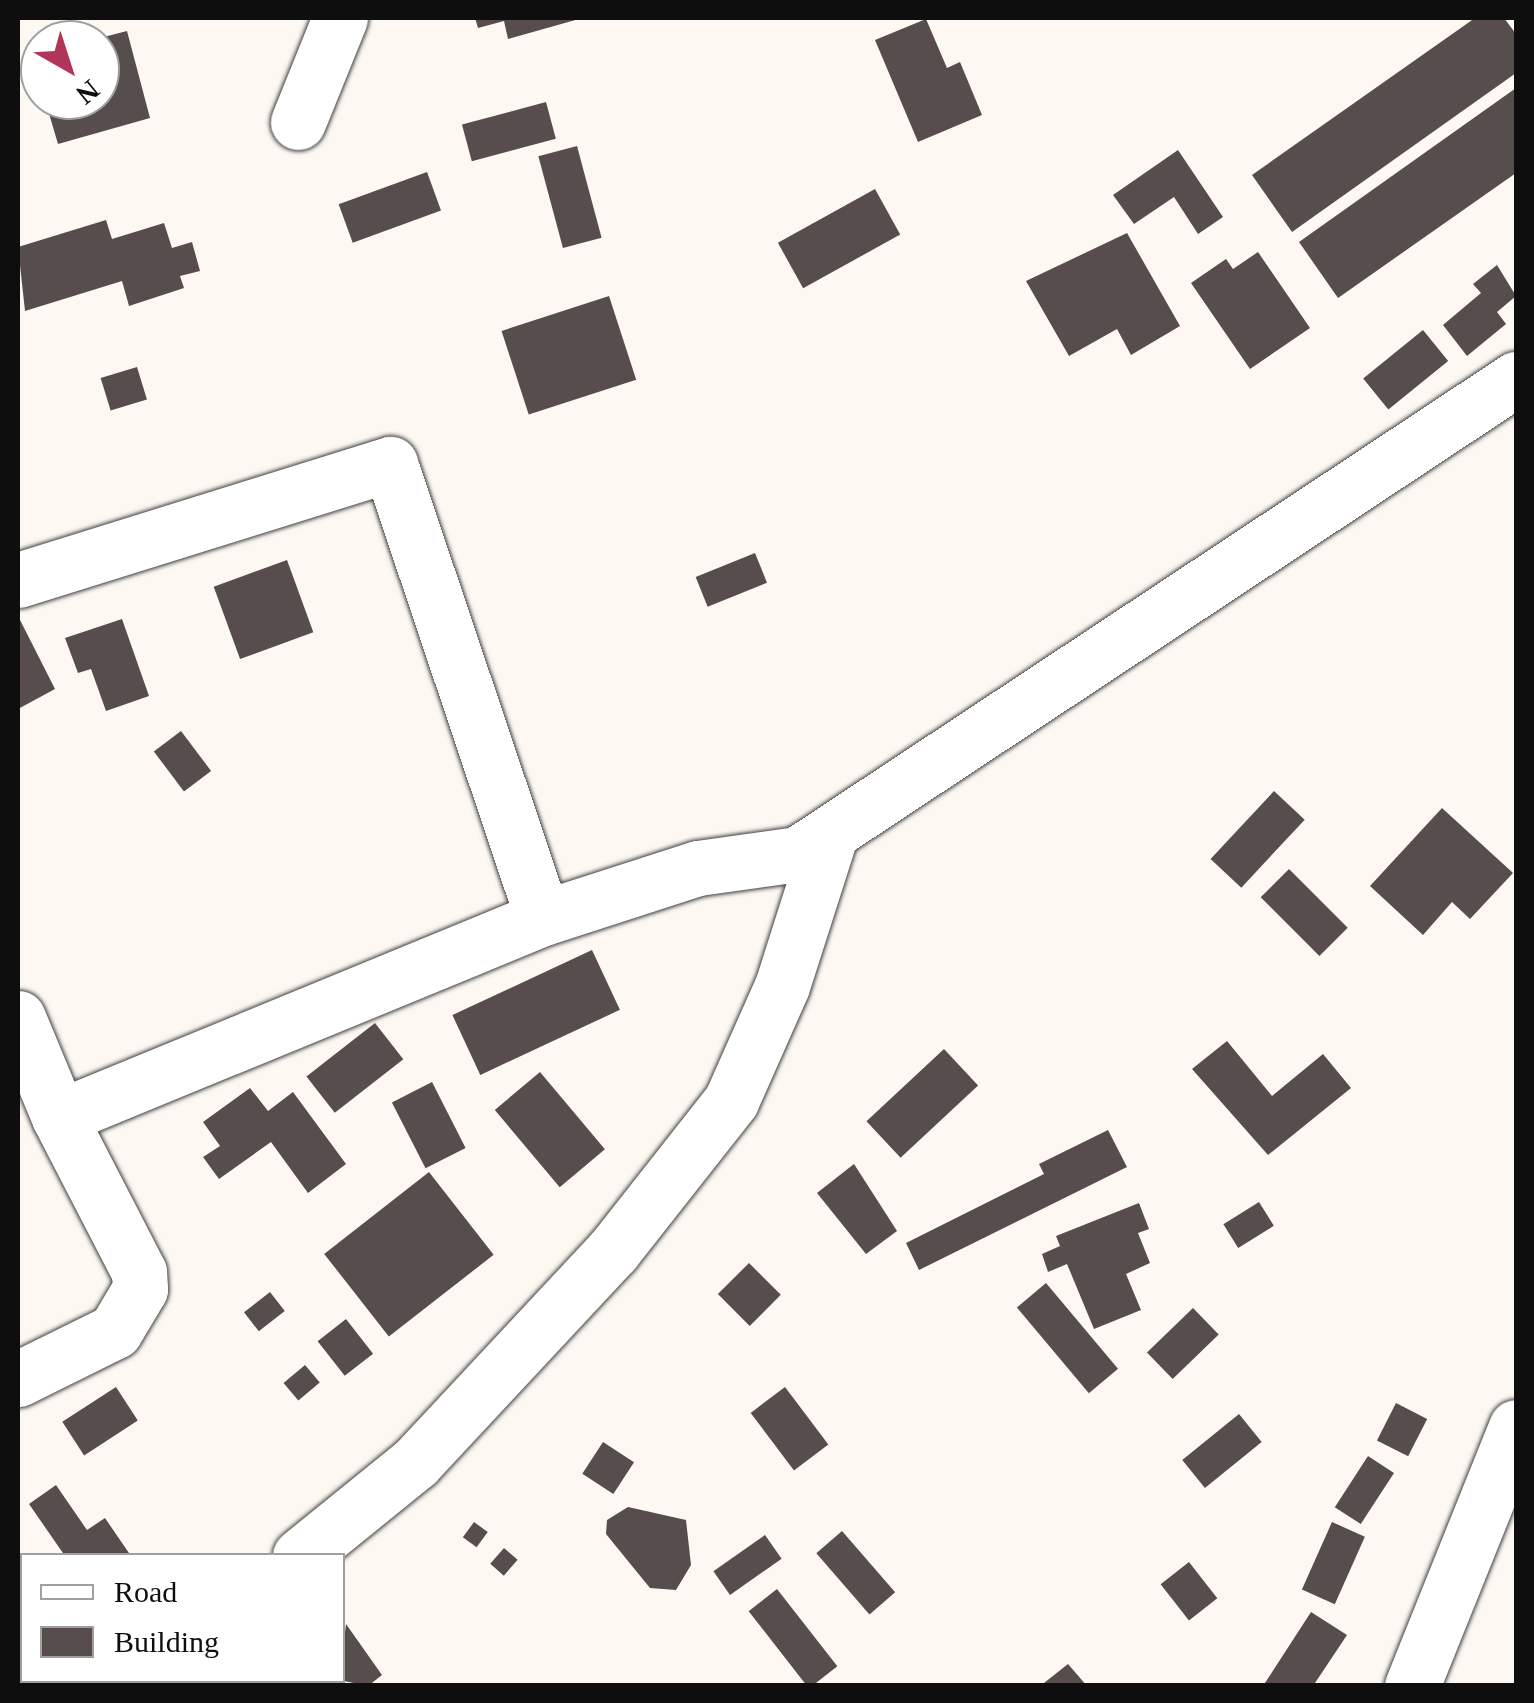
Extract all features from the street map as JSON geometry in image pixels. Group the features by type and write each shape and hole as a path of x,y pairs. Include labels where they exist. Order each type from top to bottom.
{"street":[{"path":"298,122 340,18"},
{"path":"59,1118 543,918 698,868 763,864 829,839 1516,379"},
{"path":"18,580 390,464 543,918"},
{"path":"304,1553 416,1462 613,1251 732,1101 782,986 829,839"},
{"path":"18,1018 59,1118 138,1272 140,1289 114,1332 18,1379"},
{"path":"1412,1686 1516,1427"}],"building":[{"path":"475,18 579,19 508,39 504,21 478,28"},
{"path":"1475,18 1504,18 1516,34 1516,73 1292,232 1252,175"},
{"path":"926,19 947,68 960,62 982,115 918,142 875,40"},
{"path":"127,31 150,118 58,144 51,120 120,120 120,33"},
{"path":"1516,88 1516,173 1338,298 1299,242"},
{"path":"546,102 556,139 472,161 462,125"},
{"path":"577,146 602,238 563,248 538,156"},
{"path":"1178,150 1223,217 1198,234 1174,197 1134,224 1113,195"},
{"path":"427,172 441,211 353,243 339,204"},
{"path":"875,189 900,234 803,288 778,243"},
{"path":"106,220 112,239 164,223 172,248 192,242 200,271 180,276 184,288 129,306 122,281 25,311 18,247"},
{"path":"1127,233 1180,326 1131,355 1117,329 1069,356 1026,281"},
{"path":"1258,252 1310,328 1250,369 1191,283 1226,259 1233,269"},
{"path":"1497,265 1516,296 1497,312 1506,324 1467,356 1443,325 1481,293 1473,284"},
{"path":"609,296 636,380 529,415 502,331"},
{"path":"1423,330 1448,361 1388,410 1363,378"},
{"path":"137,367 147,400 111,411 101,378"},
{"path":"755,553 767,583 708,607 696,577"},
{"path":"287,560 313,632 240,659 214,587"},
{"path":"18,616 55,689 18,709"},
{"path":"122,619 149,696 106,711 91,669 78,673 65,638"},
{"path":"181,731 211,771 184,791 154,751"},
{"path":"1274,791 1305,820 1241,888 1211,859"},
{"path":"1442,808 1513,873 1470,919 1452,902 1423,935 1370,886"},
{"path":"1289,869 1348,928 1319,956 1261,897"},
{"path":"592,950 620,1010 480,1075 452,1015"},
{"path":"375,1023 403,1059 335,1113 306,1077"},
{"path":"1227,1041 1272,1096 1323,1054 1351,1088 1268,1155 1192,1069"},
{"path":"944,1049 978,1086 901,1158 866,1121"},
{"path":"540,1072 605,1149 560,1187 495,1110"},
{"path":"432,1082 466,1148 426,1168 392,1102"},
{"path":"250,1088 268,1111 293,1092 346,1164 308,1193 271,1142 219,1179 203,1157 220,1146 203,1122"},
{"path":"1108,1130 1127,1167 919,1270 906,1243 1044,1174 1039,1164"},
{"path":"854,1164 897,1231 866,1254 817,1193"},
{"path":"429,1172 494,1255 389,1337 324,1254"},
{"path":"1259,1202 1274,1226 1238,1248 1223,1224"},
{"path":"1139,1203 1149,1229 1138,1233 1150,1263 1126,1274 1141,1310 1094,1329 1067,1264 1048,1272 1042,1254 1060,1246 1056,1236"},
{"path":"749,1263 781,1295 750,1326 718,1294"},
{"path":"1046,1283 1118,1369 1089,1393 1017,1307"},
{"path":"270,1292 285,1311 259,1331 244,1312"},
{"path":"1193,1308 1219,1335 1173,1379 1147,1352"},
{"path":"346,1319 373,1354 345,1376 318,1341"},
{"path":"305,1365 320,1383 298,1401 284,1383"},
{"path":"116,1387 138,1421 84,1455 62,1422"},
{"path":"785,1387 828,1445 794,1470 751,1413"},
{"path":"1396,1403 1427,1419 1408,1456 1377,1440"},
{"path":"1239,1414 1262,1442 1205,1488 1182,1460"},
{"path":"603,1442 634,1462 613,1494 582,1474"},
{"path":"1368,1456 1394,1473 1361,1524 1335,1507"},
{"path":"56,1485 87,1530 105,1518 129,1553 63,1553 29,1504"},
{"path":"628,1507 686,1520 691,1565 676,1590 650,1588 606,1534 607,1520"},
{"path":"474,1522 488,1532 477,1547 463,1537"},
{"path":"1332,1522 1365,1537 1335,1604 1302,1590"},
{"path":"842,1531 895,1592 869,1614 816,1553"},
{"path":"765,1535 782,1559 730,1595 713,1571"},
{"path":"504,1548 518,1560 504,1576 490,1564"},
{"path":"1189,1562 1217,1598 1189,1620 1161,1584"},
{"path":"777,1589 837,1666 807,1686 749,1611"},
{"path":"1311,1612 1347,1635 1313,1686 1263,1686"},
{"path":"346,1624 382,1675 368,1686 345,1681"},
{"path":"1068,1664 1087,1686 1046,1686 1044,1683"}]}
